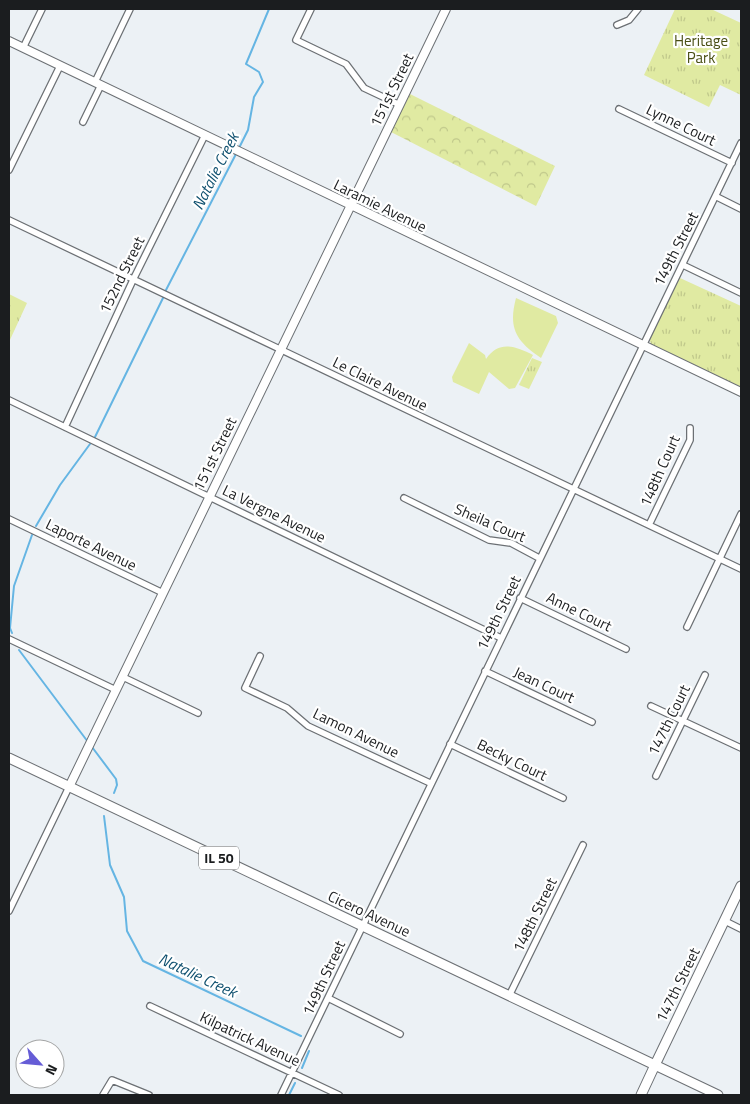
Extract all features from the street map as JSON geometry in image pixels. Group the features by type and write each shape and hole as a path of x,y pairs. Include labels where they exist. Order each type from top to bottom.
{"main road":[{"name":"Cicero Avenue","path":"9,758 718,1095"},
{"name":"147th Street","path":"640,1095 741,886"}],"street":[{"path":"23,48 42,9"},
{"path":"83,122 130,9"},
{"path":"311,9 296,40 346,64 364,88 400,105"},
{"name":"151st Street","path":"9,911 446,9"},
{"path":"617,25 629,20 638,9"},
{"name":"Laramie Avenue","path":"9,42 350,207 741,392"},
{"path":"9,170 60,66"},
{"name":"Lynne Court","path":"619,109 732,163"},
{"name":"152nd Street","path":"64,427 204,135"},
{"name":"149th Street","path":"281,1095 680,267 683,266 717,197 741,143"},
{"path":"717,197 741,209"},
{"name":"Le Claire Avenue","path":"9,220 741,569"},
{"path":"683,266 741,293"},
{"name":"La Vergne Avenue","path":"9,400 501,638"},
{"name":"148th Court","path":"649,525 690,440 690,428"},
{"name":"Sheila Court","path":"404,498 489,540 511,544 539,558"},
{"path":"687,627 741,514"},
{"name":"Laporte Avenue","path":"9,519 163,593"},
{"name":"Anne Court","path":"520,598 626,649"},
{"path":"9,639 116,690"},
{"name":"Lamon Avenue","path":"260,656 245,688 287,708 308,726 430,783"},
{"name":"Jean Court","path":"485,671 592,722"},
{"name":"147th Court","path":"656,776 705,675"},
{"path":"122,677 198,713"},
{"path":"651,706 741,748"},
{"name":"Becky Court","path":"450,744 563,798"},
{"name":"148th Street","path":"509,996 583,845"},
{"path":"724,921 741,929"},
{"path":"328,998 400,1034"},
{"name":"Kilpatrick Avenue","path":"150,1006 339,1095"},
{"path":"103,1095 112,1080 149,1095"}],"green space":[{"name":"Heritage Park","path":"675,9 711,9 741,23 741,95 720,85 709,107 644,75"},
{"path":"410,94 555,166 536,206 391,132"},
{"path":"680,278 741,306 741,387 651,344 649,338"},
{"path":"9,294 27,303 9,342"},
{"path":"516,298 556,316 558,323 541,358 525,346 516,333 513,318"},
{"path":"469,343 485,355 486,359 496,349 502,347 514,347 533,355 515,388 509,389 489,372 479,394 453,382 452,377"},
{"path":"532,358 542,362 529,389 519,385"}],"waterway":[{"name":"Natalie Creek","path":"239,148 248,130 254,97 263,82 259,72 246,64 269,9"},
{"name":"Natalie Creek","path":"166,290 237,152"},
{"name":"Natalie Creek","path":"95,437 163,298"},
{"name":"Natalie Creek","path":"36,526 60,485 90,444"},
{"name":"Natalie Creek","path":"12,633 10,628 14,586 32,535"},
{"name":"Natalie Creek","path":"19,650 88,742"},
{"name":"Natalie Creek","path":"92,747 116,779 117,785 114,793"},
{"name":"Natalie Creek","path":"104,816 110,865 124,897 127,931 143,961 301,1036"},
{"name":"Natalie Creek","path":"302,1068 309,1051"},
{"name":"Natalie Creek","path":"289,1095 295,1083"}]}
